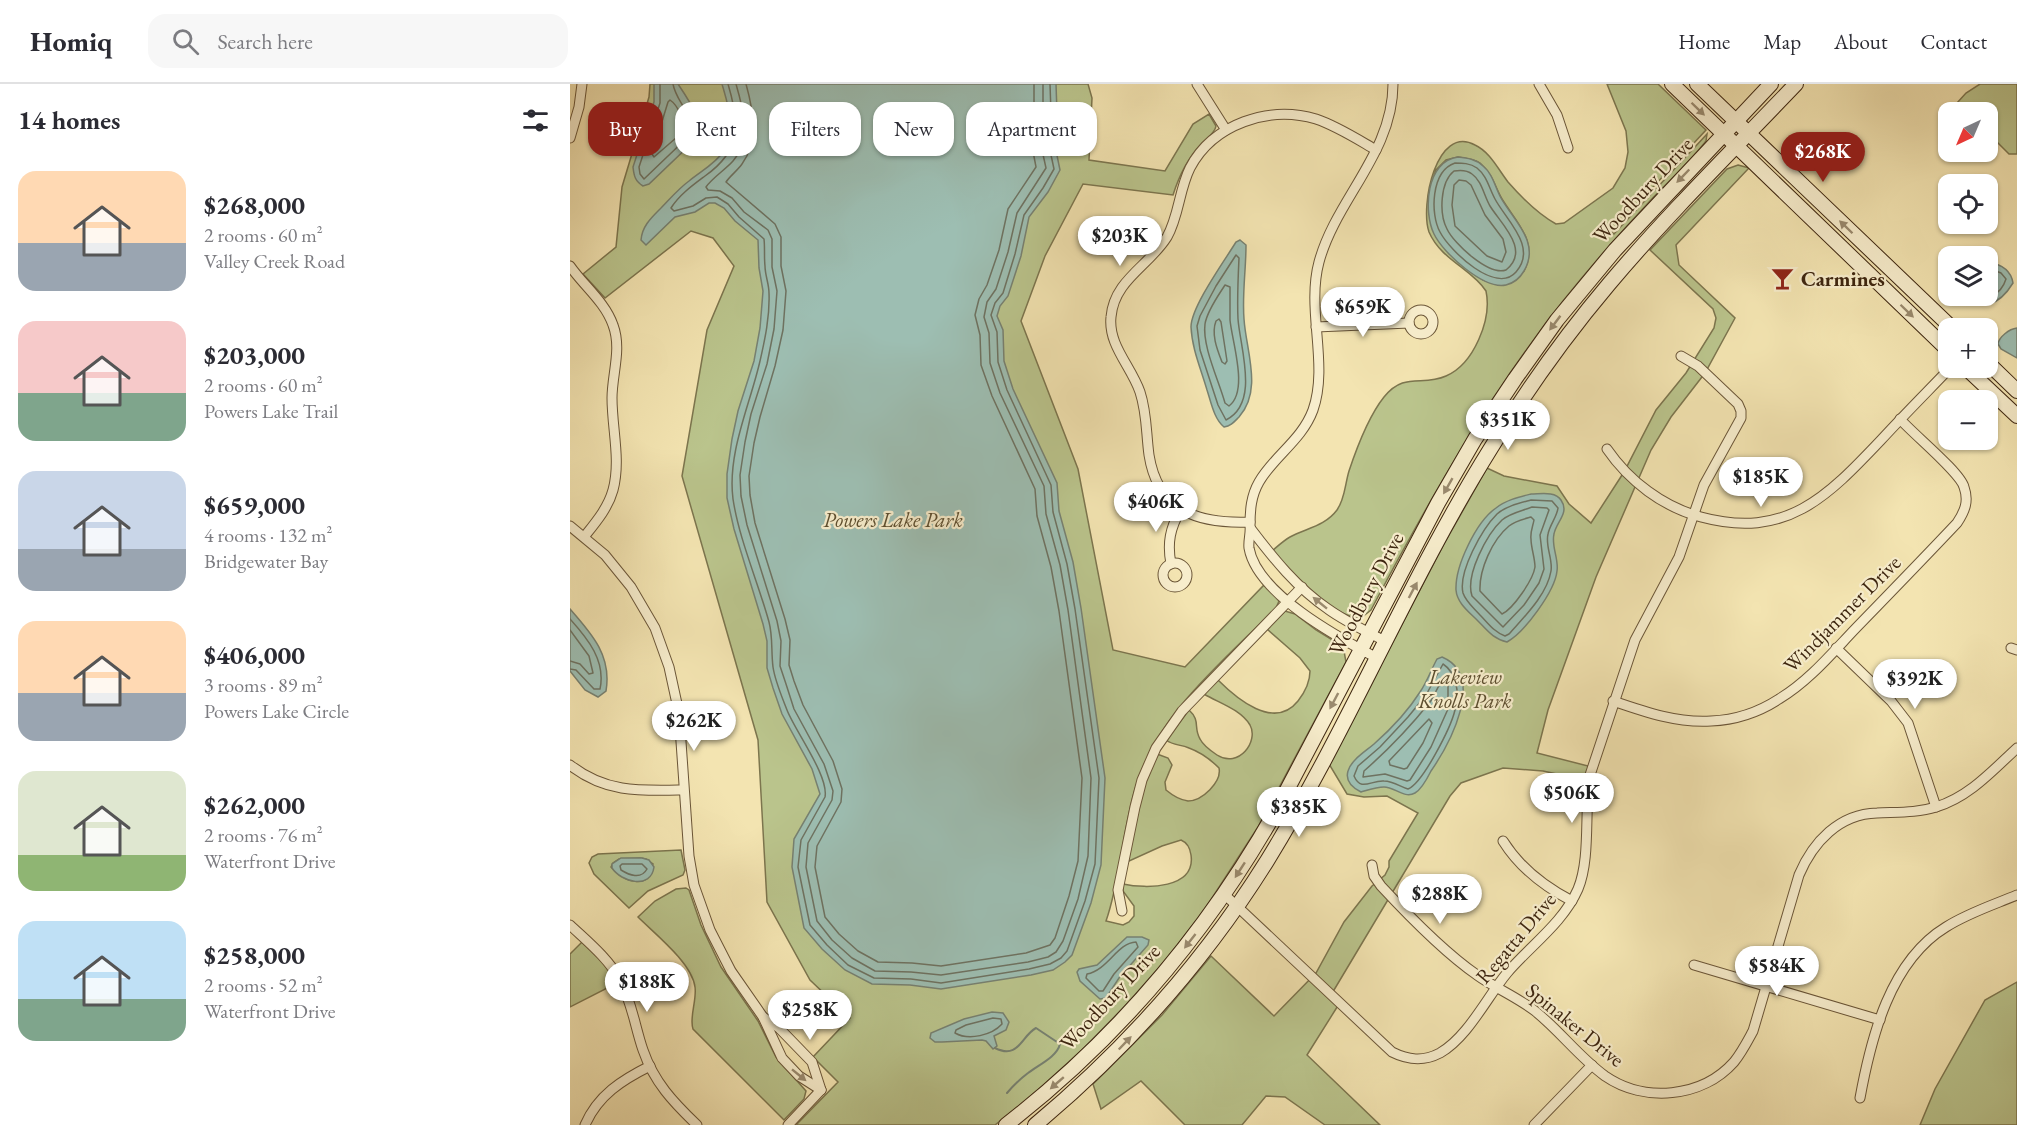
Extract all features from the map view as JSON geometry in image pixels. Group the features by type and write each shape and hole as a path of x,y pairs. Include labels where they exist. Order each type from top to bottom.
{"main road":[{"path":"1672,84 1938,340"},
{"path":"1697,84 1942,318"},
{"name":"Woodbury Drive","path":"1006,1125 1064,1077 1122,1020 1170,966 1224,894 1277,809 1457,470 1485,424 1536,349 1620,243 1771,84"},
{"name":"Woodbury Drive","path":"1035,1125 1090,1077 1141,1026 1194,964 1237,906 1286,829 1472,479 1541,373 1618,273 1796,84"},
{"path":"1998,373 2017,391"},
{"path":"1977,378 2017,416"}],"street":[{"path":"570,138 579,107 582,84"},
{"path":"1197,84 1226,130"},
{"path":"1377,658 1318,626 1288,601 1255,564 1249,546 1252,497 1261,479 1299,436 1312,412 1318,386 1315,282 1321,254 1329,234 1376,150 1389,118 1393,84"},
{"path":"1539,84 1557,115 1568,148"},
{"path":"1250,525 1203,519 1181,509 1162,489 1152,467 1144,406 1133,377 1114,341 1110,317 1113,305 1124,283 1158,250 1168,235 1184,182 1196,157 1226,130 1242,122 1264,116 1299,115 1326,123 1376,150"},
{"path":"570,266 607,313 615,331 617,350 612,399 616,478 606,507 584,537"},
{"path":"1316,327 1408,323"},
{"name":"Regatta Drive","path":"1224,894 1380,1043 1405,1058 1419,1060 1431,1057 1450,1046 1483,1009 1508,972 1558,920 1572,901 1582,877 1590,775 1613,701 1635,640 1672,572 1704,485 1741,418 1738,404 1698,366 1681,356"},
{"path":"1607,449 1633,480 1664,501 1693,515 1713,520 1745,523 1768,520 1794,513 1828,493 1940,378"},
{"name":"Windjammer Drive","path":"1613,701 1674,719 1693,722 1728,719 1763,708 1778,700 1806,678 1957,523 1965,508 1967,498 1961,480 1900,419"},
{"path":"1171,564 1169,535 1172,524 1181,509"},
{"path":"1250,525 1272,558 1302,587 1330,611 1385,641"},
{"path":"570,526 605,555 631,587 644,606 663,649 675,687 689,856 694,885 710,930 731,971 763,1017 784,1061 799,1076 821,1090"},
{"path":"1122,911 1118,890 1135,807 1142,780 1156,748 1182,711 1302,587"},
{"path":"1836,648 1895,705 1908,723 1936,807"},
{"name":"Spinaker Drive","path":"1372,865 1374,876 1385,890 1446,950 1475,974 1534,1011 1592,1065 1623,1086 1641,1091 1672,1093 1689,1090 1707,1082 1732,1063 1744,1049 1753,1031 1799,875 1804,862 1822,838 1839,824 1861,814 1918,811 1936,807 1974,788 2017,748"},
{"path":"570,765 591,779 615,788 633,791 683,790"},
{"path":"1503,841 1514,858 1533,876 1554,892 1572,901"},
{"path":"1860,1098 1880,1020 1889,995 1899,977 1924,944 1951,924 2017,895"},
{"path":"570,925 601,954 620,980 650,1066 666,1094 697,1125"},
{"path":"1694,965 1880,1020"},
{"path":"763,1017 779,1028 812,1062 821,1090"},
{"path":"1534,1125 1592,1065"},
{"path":"585,1125 589,1115 607,1092 621,1081 650,1066"},
{"path":"788,1125 821,1090"}],"green space":[{"name":"Powers Lake Park","path":"650,84 1088,84 1092,102 966,102 966,156 1089,156 1089,160 1165,171 1193,124 1209,114 1216,126 1188,162 1173,195 1083,184 1045,256 1021,321 1078,469 1113,650 1185,667 1265,584 1279,601 1276,608 1215,668 1176,712 1146,760 1131,803 1115,888 1106,921 1123,925 1134,916 1134,906 1123,891 1123,884 1156,886 1168,884 1186,875 1190,866 1189,848 1181,840 1127,862 1143,789 1157,754 1168,758 1172,765 1165,782 1166,790 1179,798 1188,801 1199,798 1210,790 1217,779 1219,768 1209,759 1166,740 1189,710 1195,717 1198,735 1203,743 1217,755 1233,758 1245,751 1252,738 1252,731 1246,719 1241,715 1204,694 1218,680 1245,702 1267,712 1278,713 1298,701 1307,687 1310,671 1300,658 1267,629 1285,611 1295,614 1339,644 1344,651 1346,662 1258,827 1203,912 1164,962 1125,1006 1083,1049 1028,1099 995,1125 796,1125 838,1082 813,1057 850,1018 810,980 767,902 758,740 682,476 707,330 734,266 713,238 691,231 605,298 583,274 616,247 622,187 631,156 663,156 663,102 648,102"},
{"path":"1607,84 1658,84 1706,130 1615,228 1612,232 1614,234 1707,134 1706,141 1686,164 1595,262 1509,374 1437,490 1371,610 1362,617 1351,616 1326,603 1272,551 1290,537 1321,523 1337,510 1364,432 1384,397 1399,384 1437,379 1456,370 1473,351 1483,327 1487,302 1486,291 1473,276 1441,250 1429,232 1427,204 1429,188 1441,156 1450,146 1461,142 1475,145 1489,156 1508,182 1530,205 1556,224 1564,223 1613,188 1625,168 1628,152 1626,131","holes":["1458,157 1478,162 1488,171 1527,242 1528,261 1524,271 1500,285 1483,280 1463,266 1429,214 1430,190 1436,170 1446,160"]},
{"path":"1980,84 2017,84 2017,154 2009,154 1998,143 1998,102 1958,102 1966,93"},
{"name":"Lakeview Knolls Park","path":"1738,165 1749,168 1676,245 1679,265 1735,318 1705,373 1671,417 1651,450 1596,577 1548,710 1537,753 1592,767 1589,781 1543,771 1503,768 1461,783 1450,796 1331,995 1339,1004 1307,1055 1380,1125 1325,1125 1285,1097 1266,1096 1242,1125 1185,1125 1141,1081 1101,1109 1093,1084 1162,1015 1211,956 1274,1016 1316,973 1344,922 1372,886 1385,875 1389,861 1418,813 1387,796 1364,797 1347,794 1329,764 1444,544 1487,468 1504,476 1557,486 1569,504 1591,523 1624,472 1656,410 1686,373 1714,328 1716,318 1713,309 1650,250 1727,169"},
{"path":"681,850 685,870 683,875 648,891 629,908 594,874 589,863 592,857 598,854","holes":["619,859 646,859 653,864 645,880 626,879 611,867"]},
{"path":"676,889 689,890 701,925 721,967 758,1021 776,1057 806,1091 804,1099 784,1120 693,1029 695,987 692,978 672,949 638,917 655,901"},
{"path":"585,939 621,981 570,1007 570,954"},
{"path":"2017,982 2017,1125 1920,1125 1935,1089 1985,1000"}],"water":[{"path":"654,84 678,84 689,102 675,102 675,156 678,156 649,184 643,186 635,178 633,167 637,156 663,156 663,102 654,102"},
{"name":"Powers Lake Park","path":"722,84 1056,84 1057,102 966,102 966,156 1057,156 1060,170 1048,192 1029,217 1021,256 1008,296 1000,306 997,316 1003,330 1004,361 1013,389 1057,483 1059,511 1073,562 1081,608 1105,778 1101,865 1091,903 1072,955 1053,970 941,989 872,984 845,970 804,928 792,867 794,839 820,794 812,769 782,714 773,688 767,668 767,641 763,624 727,498 727,474 732,439 738,411 754,361 760,328 763,291 758,240 735,221 724,208 715,203 709,203 695,212 675,217 646,245 641,240 645,227 653,217 681,188 720,156 757,156 757,102 727,102"},
{"path":"1458,157 1474,160 1486,169 1527,241 1528,260 1524,271 1521,276 1509,284 1497,285 1476,276 1446,251 1434,234 1428,201 1433,177 1439,167"},
{"path":"1240,240 1246,245 1244,310 1252,383 1246,406 1239,417 1229,426 1224,427 1218,420 1212,405 1195,351 1191,327 1192,318 1202,296 1236,242"},
{"path":"1998,264 2007,271 2013,283 1998,300"},
{"path":"2017,328 2017,358 2001,349 1998,344 2000,339"},
{"path":"1531,494 1555,495 1563,505 1563,513 1553,539 1557,571 1551,589 1538,611 1522,630 1507,642 1490,634 1464,607 1457,595 1457,580 1468,545 1481,523 1504,503"},
{"path":"570,609 586,627 603,656 607,678 606,691 598,697 585,690 570,671"},
{"path":"1442,657 1455,666 1462,679 1463,695 1460,711 1447,745 1424,784 1415,793 1407,795 1384,787 1361,792 1349,781 1347,775 1350,767 1355,759 1405,713 1422,688 1437,659"},
{"path":"621,858 649,860 654,867 652,874 642,881 628,880 612,868 612,864"},
{"path":"1127,937 1142,937 1149,940 1148,945 1119,978 1106,998 1100,999 1080,981 1077,972 1079,969 1097,965"},
{"path":"992,1012 1003,1013 1009,1022 1006,1030 994,1036 997,1046 993,1049 982,1040 935,1042 930,1038 931,1033 964,1019"}],"waterway":[{"path":"995,1048 1003,1051 1015,1049 1036,1028 1060,1044 1051,1057 1025,1075 1007,1093"}],"place":[{"name":"Carmines","path":"1783,279"}]}
